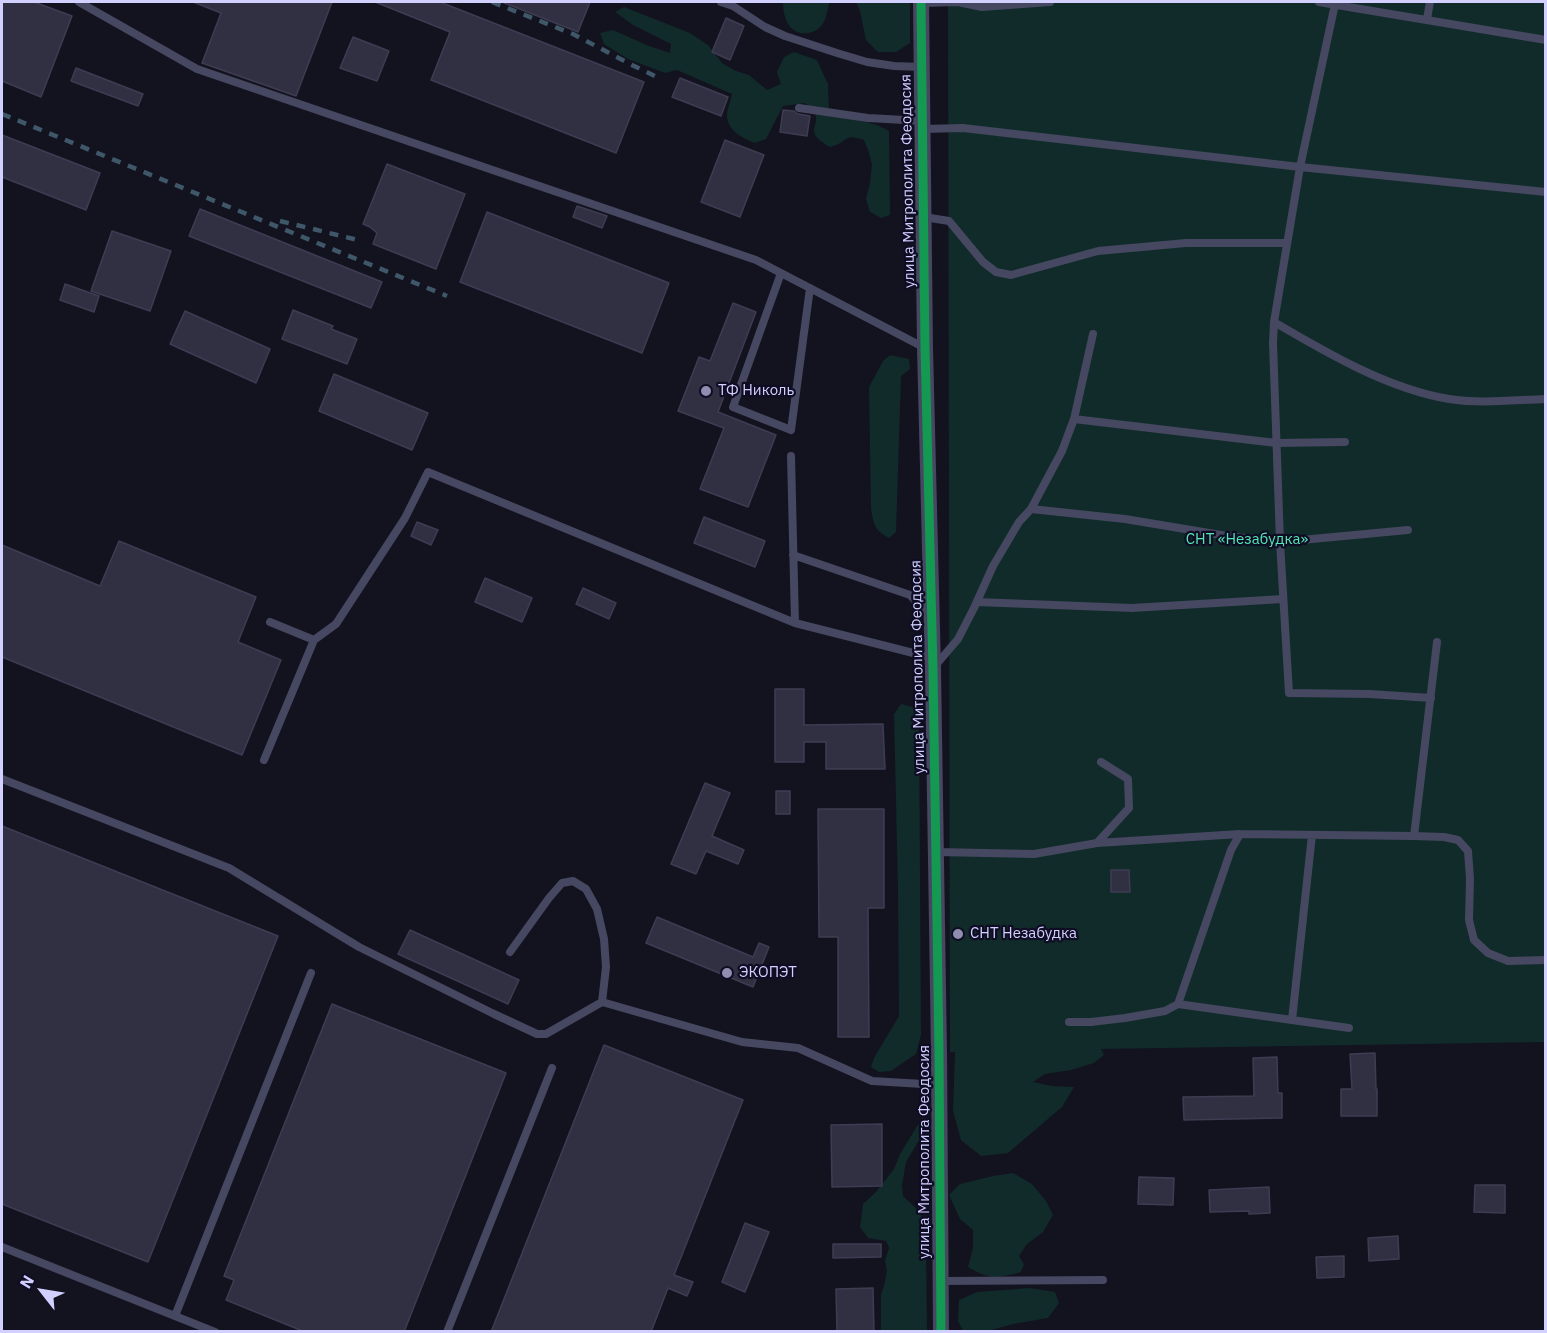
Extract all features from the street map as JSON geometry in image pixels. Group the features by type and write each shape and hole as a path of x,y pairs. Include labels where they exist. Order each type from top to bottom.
{"street":[{"name":"улица Митрополита Феодосия","path":"921,2 940,1085 941,1332"}],"lane":[{"path":"79,2 197,69 756,260 926,348"},
{"path":"721,2 733,6 765,27 806,43 867,62 922,67"},
{"path":"921,2 958,2 982,7 1050,2"},
{"path":"1319,2 1545,40"},
{"path":"1428,19 1430,2"},
{"path":"1335,4 1300,167 1274,322 1280,542 1289,693 1370,694 1431,698"},
{"path":"799,108 922,125 1545,192"},
{"path":"924,218 948,221 983,262 996,272 1011,275 1098,251 1186,243 1287,243"},
{"path":"781,273 733,407 791,430 810,288"},
{"path":"1274,322 1325,351 1402,387 1450,399 1481,401 1545,399"},
{"path":"264,760 314,640 336,624 405,518 428,472 795,623 933,664 958,639 993,566 1019,522 1031,509 1062,451 1074,419 1093,334"},
{"path":"1074,419 1276,443 1345,442"},
{"path":"790,456 795,623"},
{"path":"1031,509 1125,519 1227,536 1280,542 1408,530"},
{"path":"793,555 910,595 932,618"},
{"path":"977,602 1132,608 1283,599"},
{"path":"270,622 314,640"},
{"path":"1414,836 1437,642"},
{"path":"1097,843 1129,808 1128,779 1101,762"},
{"path":"2,779 229,868 359,947 537,1034 546,1034 602,1002 742,1042 798,1048 872,1081 940,1085"},
{"path":"936,852 1034,854 1097,843 1240,834 1444,837 1458,840 1468,851 1469,920 1474,940 1488,953 1508,961 1545,960"},
{"path":"1178,1004 1231,850 1240,834"},
{"path":"1292,1020 1312,835"},
{"path":"510,952 562,883 573,881 586,890 597,909 604,939 606,967 602,1002"},
{"path":"175,1316 311,973"},
{"path":"1069,1022 1125,1018 1166,1011 1178,1004 1349,1028"},
{"path":"447,1332 552,1068"},
{"path":"2,1247 215,1332"},
{"path":"940,1281 1102,1280"}],"green space":[{"path":"783,2 829,2 829,4 821,26 812,32 802,33 796,32 789,25 784,14"},
{"path":"856,2 910,2 910,43 896,52 878,52 866,40"},
{"name":"СНТ «Незабудка»","path":"948,2 1545,2 1545,1042 1101,1049 1104,1055 1094,1063 1045,1074 1033,1082 1074,1087 1062,1107 1008,1153 981,1156 961,1140 953,1111 955,1052 950,1052"},
{"path":"624,7 690,33 708,45 722,63 749,75 767,90 781,84 777,72 784,57 794,52 817,60 828,84 829,112 877,125 889,131 890,215 881,218 870,212 866,199 872,164 864,140 852,137 830,147 816,136 814,128 816,115 805,103 783,106 766,139 755,143 745,139 732,129 727,119 732,94 677,70 665,73 628,59 604,44 600,33 613,30 670,53 671,44 633,25 615,12"},
{"path":"890,355 909,359 910,369 901,376 896,532 889,538 876,527 871,509 869,387 883,361"},
{"path":"901,704 912,707 919,713 921,1035 916,1054 891,1071 879,1072 871,1067 874,1058 899,1016 894,714"},
{"path":"922,1118 930,1119 934,1126 934,1136 918,1142 906,1162 902,1185 903,1196 919,1211 925,1226 927,1331 881,1331 881,1295 887,1271 885,1261 889,1248 886,1241 868,1238 860,1227 863,1204 894,1169 900,1154"},
{"path":"1013,1173 1032,1184 1046,1201 1053,1215 1043,1232 1027,1244 1019,1256 1024,1264 1021,1272 988,1276 968,1267 973,1248 973,1230 960,1219 949,1195 960,1184"},
{"path":"1030,1288 1055,1292 1059,1303 1048,1318 988,1331 963,1331 958,1321 959,1300 977,1292"}],"building":[{"path":"2,2 34,2 72,16 41,97 2,81"},
{"path":"193,2 332,2 296,96 202,63 221,13"},
{"path":"375,2 440,2 644,82 616,153 431,80 450,32"},
{"path":"502,2 590,2 578,32"},
{"path":"726,18 744,26 730,60 712,52"},
{"path":"353,37 389,51 377,81 340,68"},
{"path":"76,68 143,94 138,106 71,81"},
{"path":"680,78 728,97 721,116 672,97"},
{"path":"783,110 810,116 807,136 780,132"},
{"path":"2,135 100,173 86,210 2,177"},
{"path":"725,140 764,155 740,217 701,202"},
{"path":"387,164 465,194 436,269 373,244 377,233 363,224"},
{"path":"577,206 607,216 602,228 573,217"},
{"path":"200,209 382,282 371,308 189,236"},
{"path":"487,212 669,283 642,353 460,282"},
{"path":"112,231 171,251 150,311 91,291"},
{"path":"65,284 99,296 94,312 60,300"},
{"path":"733,303 756,312 718,412 776,435 748,507 700,489 724,428 678,411 699,357 710,361"},
{"path":"293,310 333,326 331,329 357,339 347,364 282,339"},
{"path":"185,311 270,349 256,383 170,344"},
{"path":"334,374 428,413 412,450 319,411"},
{"path":"704,517 765,541 755,567 694,543"},
{"path":"417,522 438,530 431,545 411,536"},
{"path":"119,541 256,597 238,642 281,660 242,755 2,657 2,545 100,586"},
{"path":"485,578 532,598 522,622 475,602"},
{"path":"583,588 616,603 609,619 576,604"},
{"path":"775,689 804,689 804,725 883,724 885,769 826,769 826,742 804,742 804,762 775,762"},
{"path":"705,783 730,793 712,836 744,850 738,864 706,851 696,874 671,864"},
{"path":"776,791 790,791 790,814 776,814"},
{"path":"818,809 884,809 884,908 868,908 869,1037 838,1037 838,937 819,937"},
{"path":"2,826 278,936 148,1262 2,1204"},
{"path":"1111,870 1129,870 1130,892 1111,892"},
{"path":"657,917 753,957 759,943 769,947 753,987 646,943"},
{"path":"410,930 519,980 508,1004 398,954"},
{"path":"332,1004 506,1073 404,1332 305,1332 226,1300 234,1280 224,1276"},
{"path":"604,1045 743,1100 674,1275 693,1282 687,1296 668,1288 651,1332 491,1332"},
{"path":"1375,1053 1377,1116 1341,1116 1341,1089 1352,1089 1350,1054"},
{"path":"1277,1057 1278,1093 1282,1093 1282,1118 1184,1120 1183,1097 1254,1096 1253,1058"},
{"path":"882,1124 882,1186 832,1187 831,1125"},
{"path":"1139,1177 1174,1178 1173,1205 1138,1204"},
{"path":"1475,1185 1505,1185 1505,1213 1474,1212"},
{"path":"1269,1187 1270,1213 1210,1212 1209,1190"},
{"path":"745,1223 769,1232 745,1292 722,1282"},
{"path":"1398,1236 1399,1259 1369,1261 1368,1238"},
{"path":"833,1244 881,1244 881,1257 833,1258"},
{"path":"1344,1256 1344,1277 1317,1278 1316,1257"},
{"path":"873,1288 874,1332 837,1332 836,1289"}],"railway":[{"path":"492,2 573,34 659,78"},
{"path":"2,114 447,296"},
{"path":"280,221 358,240"}],"cycle path":[{"path":"921,2 925,348 939,1053 941,1332"}],"place":[{"name":"ТФ Николь","path":"706,391"},
{"name":"СНТ Незабудка","path":"958,934"},
{"name":"ЭКОПЭТ","path":"727,973"}]}
